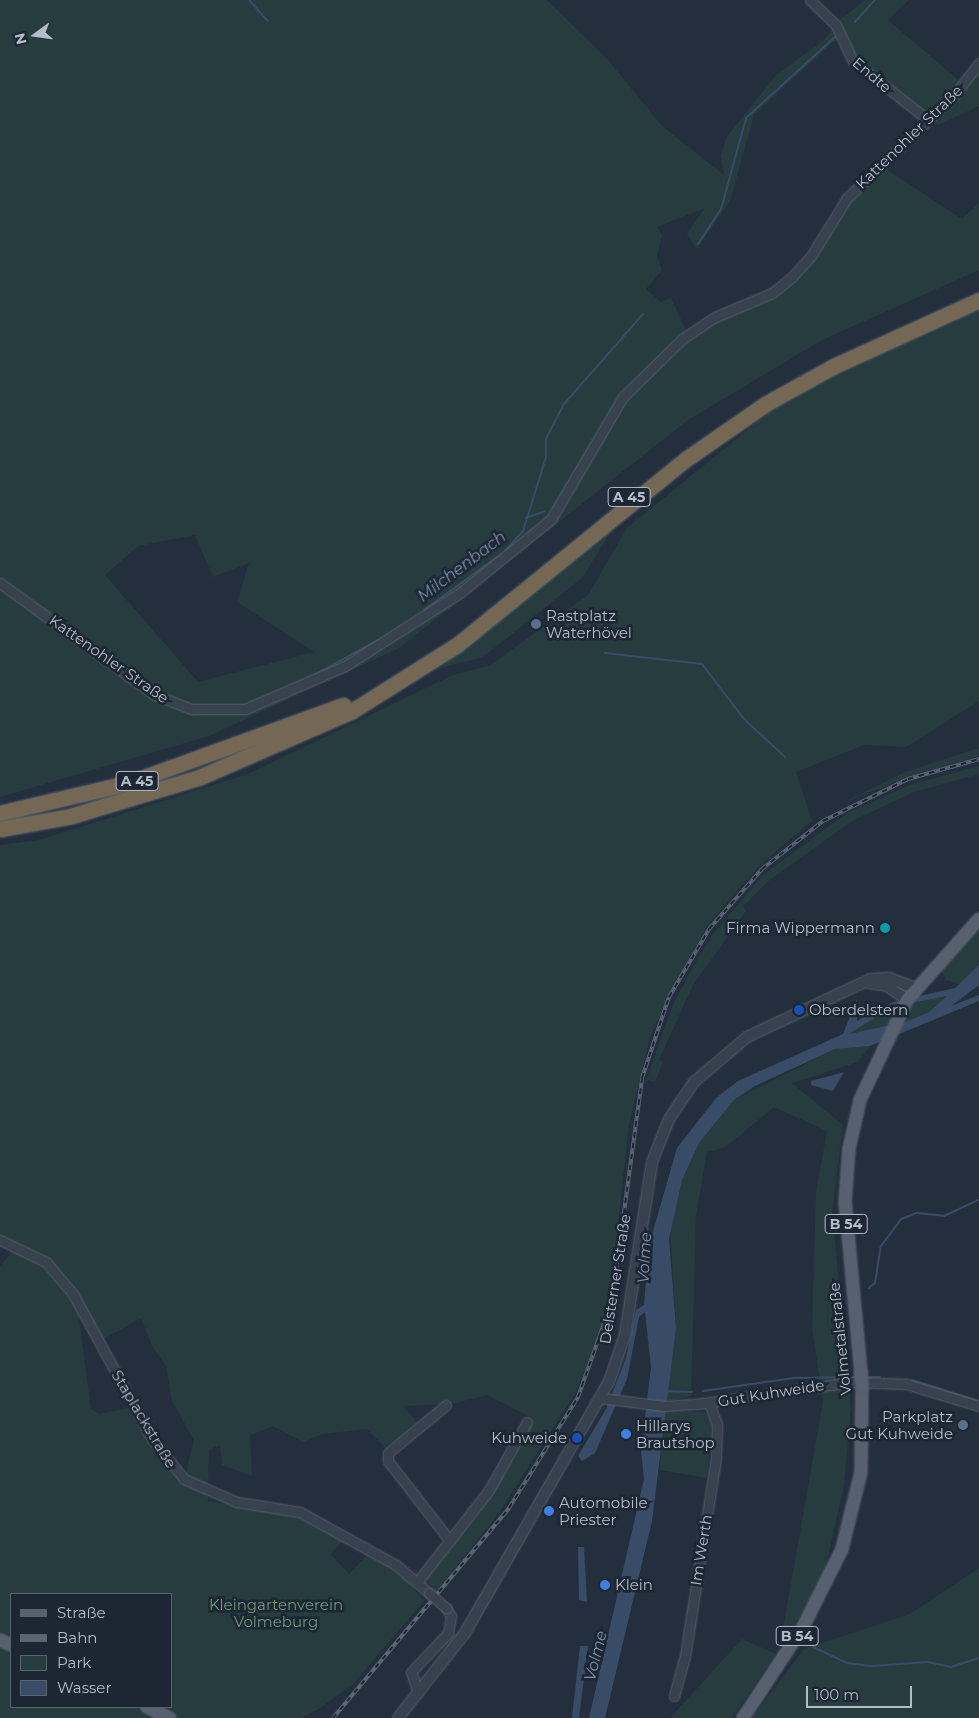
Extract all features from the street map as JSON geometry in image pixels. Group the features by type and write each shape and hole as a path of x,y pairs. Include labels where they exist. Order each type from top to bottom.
{"highway":[{"name":"A 45","path":"298,730 392,681 453,640 682,453 759,400 831,360 979,293"},
{"name":"A 45","path":"0,829 139,798 378,696 456,645 686,459 767,403 834,366 979,300"},
{"name":"A 45","path":"0,813 128,784 272,740"}],"main road":[{"name":"B 54","path":"907,1000 915,988 979,919"},
{"name":"Volmetalstraße","path":"744,1718 822,1594 842,1549 856,1496 864,1423 861,1373 847,1242 846,1185 860,1100 882,1046 907,1000"},
{"path":"149,1708 170,1718"}],"street":[{"name":"Endte","path":"810,0 836,25 853,61 928,119"},
{"name":"Kattenohler Straße","path":"0,583 155,695 178,706 216,712 240,710 317,680 422,620 551,519 623,397 682,339 713,318 772,293 792,277 817,248 847,198 954,95 979,63"},
{"name":"Delsterner Straße","path":"398,1718 464,1633 604,1400 624,1335 646,1182 657,1144 675,1109 701,1074 747,1036 863,984 889,978 915,988"},
{"path":"863,984 880,983 907,1000"},
{"name":"Staplackstraße","path":"0,1240 46,1262 73,1294 152,1439 184,1479 236,1502 300,1512 356,1540 418,1581 446,1608 452,1622 448,1633 411,1672 418,1693"},
{"name":"Gut Kuhweide","path":"604,1400 665,1406 709,1403 852,1382 906,1384 979,1406"},
{"name":"Im Werth","path":"674,1696 685,1656 716,1457 717,1424 709,1403"},
{"path":"446,1405 388,1452 388,1461 450,1541"},
{"path":"418,1581 489,1490 527,1422"}],"green space":[{"path":"0,0 547,0 607,59 663,127 724,175 721,156 726,138 776,75 825,39 840,20 865,0 909,0 888,20 963,84 979,63 979,106 938,125 864,70 842,38 832,43 754,115 730,201 697,249 687,234 705,208 657,227 662,235 657,256 662,270 646,289 661,302 671,298 688,335 785,283 880,165 962,219 979,203 979,270 822,340 688,420 399,648 209,736 0,797","holes":["195,535 213,577 249,563 237,602 314,652 198,682 105,575 138,546"]},
{"path":"979,304 979,701 906,747 864,745 796,772 812,821 759,866 706,927 651,1034 629,1124 613,1271 601,1333 574,1395 499,1513 436,1592 425,1577 487,1499 534,1419 487,1395 451,1404 403,1406 420,1425 385,1447 367,1429 322,1434 303,1442 273,1426 250,1435 252,1476 222,1465 220,1445 209,1450 208,1486 185,1476 194,1440 172,1401 166,1366 152,1346 141,1318 102,1340 67,1279 40,1254 0,1236 0,845 39,840 248,774 453,675 489,666 588,595 627,528 784,400 878,348"},
{"path":"615,525 582,578 483,657 439,668"},
{"path":"979,748 979,756 907,777 843,803 905,772"},
{"path":"979,766 979,774 914,792 852,821 767,882 743,906 746,911 693,985 659,1060 663,1062 655,1082 646,1080 675,1000 697,960 714,933 763,875 847,813 910,785"},
{"path":"979,931 979,965 961,985 946,980 940,967"},
{"path":"947,996 929,1012 908,1021 849,1034 892,1007"},
{"path":"870,1046 858,1062 792,1083 843,1125 832,1212 851,1408 844,1485 824,1575 785,1641 781,1640 823,1402 812,1328 816,1193 827,1131 774,1107 726,1147 707,1152 696,1215 691,1396 664,1402 676,1328 670,1227 682,1180 699,1143 734,1100 835,1049"},
{"name":"Kleingartenverein Volmeburg","path":"14,1250 44,1265 78,1311 91,1409 99,1414 128,1408 159,1459 182,1482 208,1493 208,1501 299,1518 343,1541 330,1554 349,1574 370,1552 397,1568 424,1601 353,1684 322,1707 301,1718 0,1718 0,1266"},
{"path":"663,1411 705,1412 712,1424 707,1478 660,1470"},
{"path":"979,1568 979,1718 752,1718 804,1649 910,1614"},
{"path":"742,1639 776,1654 732,1718 670,1718"}],"water":[{"path":"979,965 979,985 951,1006 979,995 979,1001 870,1046 835,1049 755,1086 734,1100 699,1143 682,1180 669,1239 676,1328 652,1521 605,1718 589,1718 644,1479 641,1451 651,1367 645,1312 639,1317 627,1379 595,1453 582,1461 578,1456 606,1409 626,1358 636,1310 644,1305 649,1245 677,1148 716,1098 738,1081 843,1034 857,999 857,1021 893,1002 955,988","holes":["947,996 929,1012 908,1021 849,1034 892,1007"]},
{"path":"844,1072 833,1091 811,1085 811,1081"},
{"path":"578,1547 584,1547 587,1602 579,1600"},
{"path":"580,1646 588,1646 579,1718 572,1718"}],"waterway":[{"path":"249,0 268,21"},
{"name":"Milchenbach","path":"855,22 875,0"},
{"name":"Milchenbach","path":"698,244 721,209 746,118 836,36"},
{"name":"Milchenbach","path":"505,551 523,531 546,457 546,439 564,404 643,314"},
{"path":"526,518 545,511"},
{"name":"Milchenbach","path":"424,610 497,557"},
{"name":"Milchenbach","path":"314,675 378,640"},
{"path":"605,653 702,664 744,719 785,757"},
{"path":"869,1288 875,1283 881,1246 901,1219 917,1213 944,1216 979,1200"},
{"path":"703,1391 794,1378 858,1377"},
{"path":"867,1377 880,1377"},
{"path":"912,1380 979,1401"},
{"path":"664,1391 692,1392"},
{"path":"813,1647 847,1663 871,1666 928,1662 951,1667 979,1658"}],"railway":[{"path":"333,1718 509,1508 578,1397 612,1301 642,1078 669,997 709,929 762,869 823,821 908,779 979,759"}],"place":[{"name":"Rastplatz Waterhövel","path":"536,624"},
{"name":"Firma Wippermann","path":"885,928"},
{"name":"Oberdelstern","path":"799,1010"},
{"name":"Parkplatz Gut Kuhweide","path":"963,1425"},
{"name":"Hillarys Brautshop","path":"626,1434"},
{"name":"Kuhweide","path":"577,1438"},
{"name":"Automobile Priester","path":"549,1511"},
{"name":"Klein","path":"605,1585"}],"water label":[{"name":"Volme","path":"645,1258"},
{"name":"Volme","path":"596,1656"}]}
